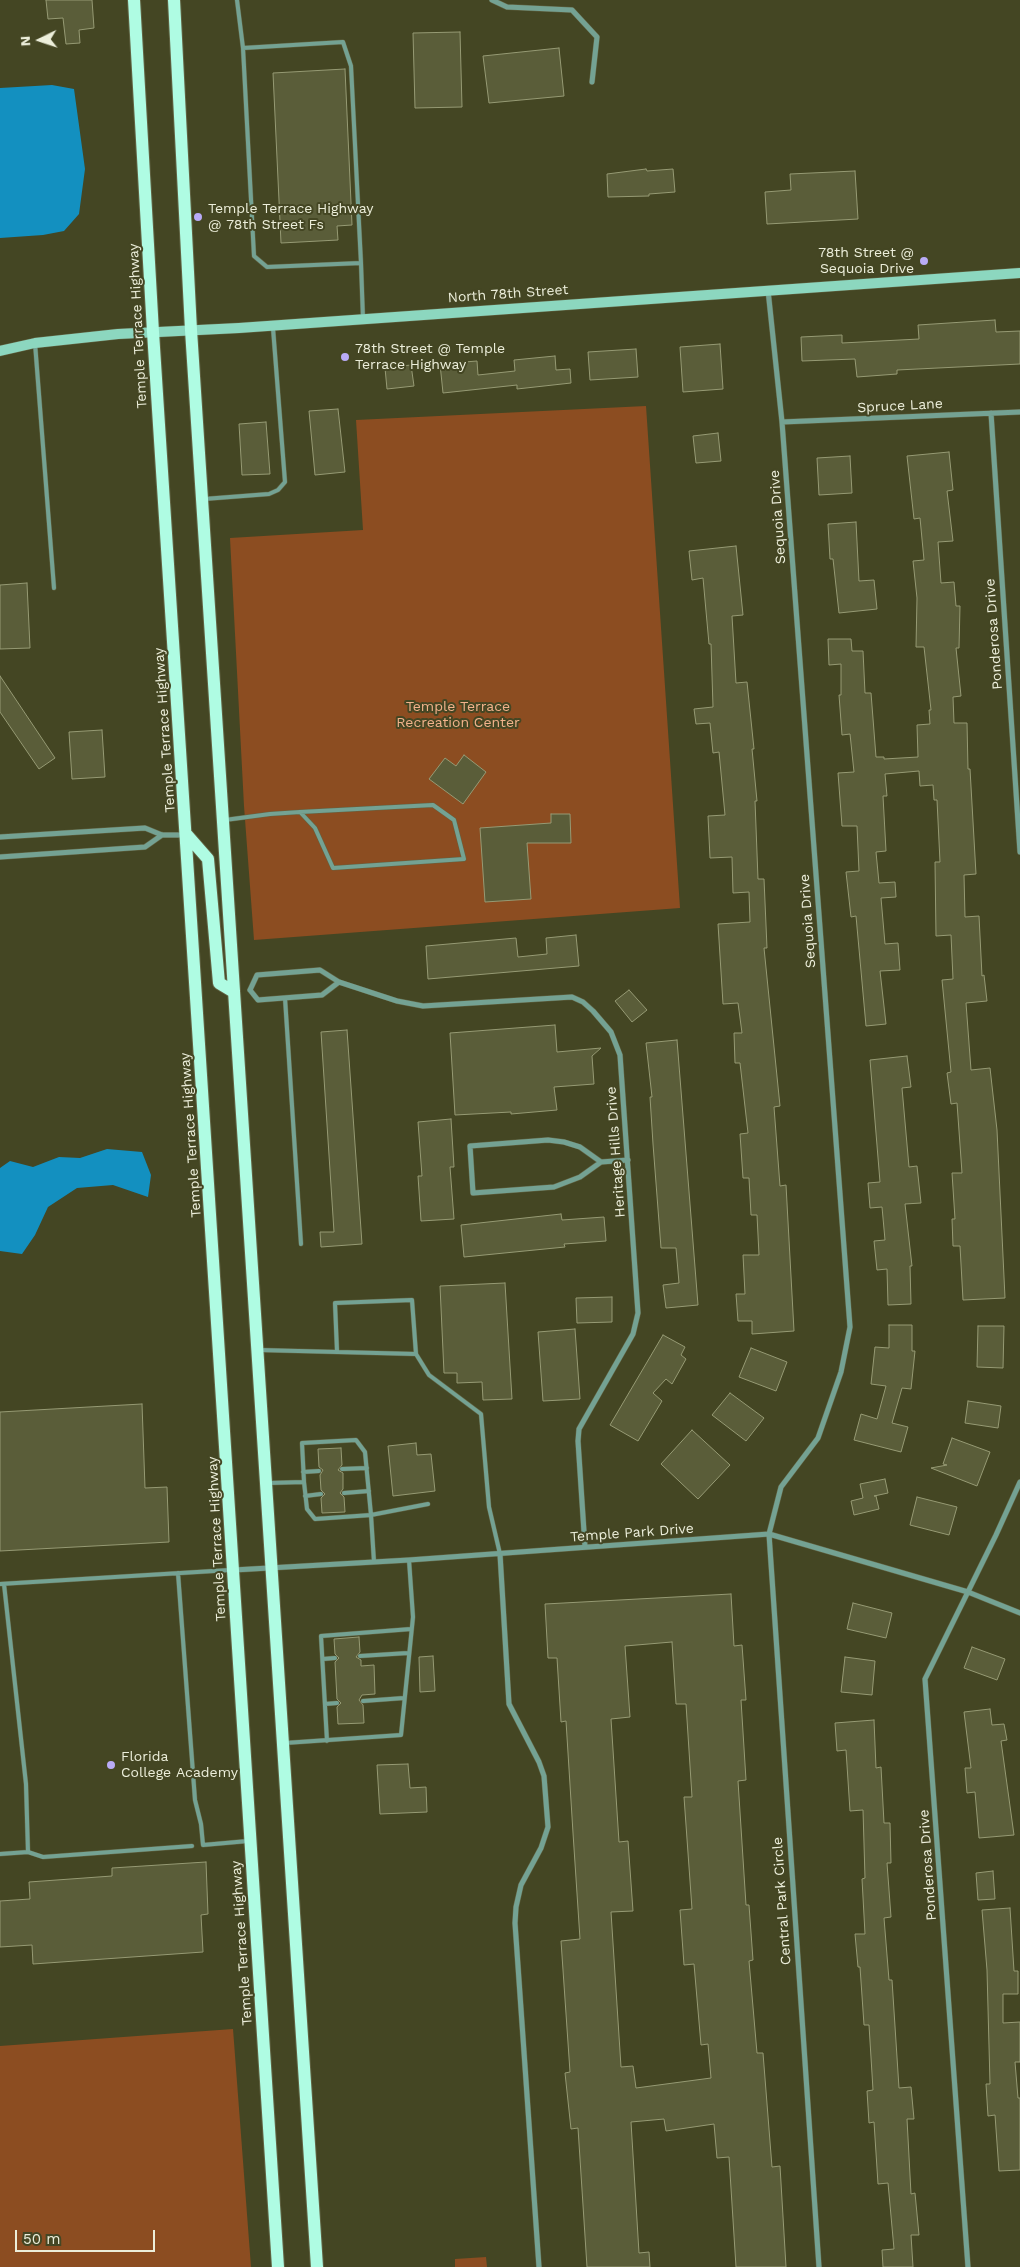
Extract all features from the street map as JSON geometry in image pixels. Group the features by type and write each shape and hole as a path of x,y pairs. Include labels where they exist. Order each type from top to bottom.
{"main road":[{"name":"Temple Terrace Highway","path":"134,0 153,332 187,835 278,2267"},
{"path":"174,0 191,330 317,2267"},
{"path":"187,835 208,859 219,983 234,992"}],"street":[{"path":"492,0 507,6 572,10 596,37 592,82"},
{"name":"North 78th Street","path":"0,351 36,343 153,332 1020,273"},
{"name":"Sequoia Drive","path":"768,289 782,422 850,1327 841,1372 818,1438 781,1487 769,1534"},
{"name":"Spruce Lane","path":"782,422 1020,412"},
{"name":"Ponderosa Drive","path":"990,413 1020,852"},
{"path":"0,837 145,828 162,835 187,835"},
{"path":"0,857 145,847 162,835"},
{"name":"Heritage Hills Drive","path":"250,990 256,975 320,970 339,982 397,1001 423,1006 560,996 572,997 583,1002 603,1021 617,1044 620,1055 638,1313 637,1324 633,1334 579,1429 578,1441 585,1547"},
{"path":"234,992 250,990 258,1000 322,995 339,982"},
{"path":"601,1162 580,1147 548,1140 470,1146 473,1193 554,1187 580,1177 601,1162 628,1160"},
{"name":"Ponderosa Drive","path":"968,2267 925,1679 1020,1482"},
{"name":"Temple Park Drive","path":"234,1570 500,1554 769,1534 968,1592 1020,1613"},
{"name":"Central Park Circle","path":"769,1534 819,2267"},
{"path":"500,1554 510,1704 544,1776 548,1827 541,1848 521,1885 517,1902 516,1923 539,2267"}],"lane":[{"path":"237,0 243,48 254,256 267,267 361,263"},
{"path":"243,48 343,42 352,66 363,319"},
{"path":"202,499 269,494 278,490 284,482 273,325"},
{"path":"36,343 54,588"},
{"path":"222,820 300,812 433,805 454,820 464,860 333,868 315,828 300,812"},
{"path":"285,998 302,1244"},
{"path":"337,1351 335,1303 412,1300 416,1354 429,1376 481,1414 489,1507 500,1554"},
{"path":"257,1350 416,1354"},
{"path":"374,1562 371,1515 365,1452 356,1440 302,1443 307,1509 315,1519 371,1515 428,1504"},
{"path":"342,1469 367,1468"},
{"path":"303,1472 320,1471"},
{"path":"266,1483 304,1482"},
{"path":"344,1493 369,1491"},
{"path":"305,1496 321,1494"},
{"path":"283,1743 401,1735 413,1617 409,1560"},
{"path":"28,1852 26,1784 2,1584 234,1570"},
{"path":"178,1573 195,1800 201,1824 203,1845 250,1840"},
{"path":"326,1741 321,1636 411,1628"},
{"path":"360,1656 408,1653"},
{"path":"323,1659 335,1658"},
{"path":"363,1701 404,1698"},
{"path":"325,1704 337,1704"},
{"path":"0,1854 28,1852 43,1857 192,1846"}],"green space":[{"name":"Temple Terrace Recreation Center","path":"646,406 680,908 254,940 244,806 230,538 363,530 356,420"},
{"path":"233,2029 251,2267 0,2267 0,2046"},
{"path":"486,2257 487,2267 455,2267 455,2259"}],"water":[{"path":"52,85 74,89 85,169 79,214 64,231 43,235 0,238 0,88"},
{"path":"107,1149 142,1152 151,1175 148,1197 113,1185 77,1188 48,1207 35,1235 22,1254 0,1251 0,1168 10,1161 33,1167 59,1157 80,1158"}],"building":[{"path":"46,0 92,0 94,28 79,30 80,43 66,44 63,18 48,19"},
{"path":"460,32 462,107 415,108 413,33"},
{"path":"559,48 564,96 489,103 483,56"},
{"path":"345,69 352,225 337,226 338,240 281,243 273,73"},
{"path":"646,169 647,171 673,169 675,192 649,194 649,196 608,197 607,174"},
{"path":"855,171 858,219 767,224 765,192 791,190 790,174"},
{"path":"995,320 996,332 1020,331 1020,364 897,370 897,374 857,377 855,359 802,361 801,337 842,335 842,343 919,339 918,325"},
{"path":"720,344 723,389 683,392 680,347"},
{"path":"636,349 638,377 590,380 588,352"},
{"path":"555,356 556,370 570,369 571,383 517,389 517,385 443,393 440,364 477,361 478,375 515,371 514,360"},
{"path":"411,365 414,386 387,389 385,368"},
{"path":"338,409 345,472 315,475 309,411"},
{"path":"266,422 270,474 242,475 239,424"},
{"path":"718,433 721,461 696,463 693,436"},
{"path":"949,452 953,490 947,491 953,541 938,542 941,583 954,582 956,606 960,606 959,648 956,648 961,696 953,697 954,723 967,723 968,769 970,769 976,874 964,875 965,917 979,916 982,976 984,975 987,1001 966,1003 971,1070 990,1068 997,1130 1005,1298 963,1300 960,1246 953,1246 952,1219 955,1219 952,1173 962,1173 957,1103 951,1104 947,1073 951,1072 942,980 953,979 951,935 936,936 935,862 940,862 937,800 934,800 933,785 920,786 919,771 885,774 887,796 883,796 886,851 876,852 879,883 895,882 896,897 881,898 885,944 898,943 900,970 880,971 886,1024 866,1026 856,916 851,917 846,872 859,871 857,826 842,826 838,773 854,772 850,734 842,735 839,695 841,695 841,664 829,665 828,639 851,639 852,651 863,651 865,693 871,693 876,757 884,757 884,759 918,757 917,725 930,724 929,710 931,710 924,647 916,647 917,598 913,561 924,560 920,518 914,519 907,456"},
{"path":"850,456 852,493 819,495 817,458"},
{"path":"856,522 859,581 874,580 877,609 839,613 833,559 830,559 828,524"},
{"path":"736,546 743,615 732,616 736,683 747,682 754,749 752,749 757,801 755,801 758,879 764,879 767,948 764,948 780,1106 774,1107 780,1186 786,1185 794,1331 752,1334 752,1321 738,1321 736,1294 745,1294 743,1255 759,1255 757,1215 751,1215 749,1178 743,1178 740,1134 748,1133 740,1063 735,1063 734,1033 742,1033 738,1003 723,1004 718,924 750,922 749,892 733,893 732,857 710,858 708,816 725,815 719,752 713,753 710,723 696,724 694,709 713,707 711,644 709,644 703,578 692,580 689,551"},
{"path":"27,583 30,648 0,649 0,585"},
{"path":"0,676 55,758 39,769 0,712"},
{"path":"102,730 105,777 72,779 69,732"},
{"path":"464,755 486,772 463,804 429,779 445,758 456,766"},
{"path":"551,814 570,814 571,843 527,843 531,899 485,902 480,828 551,823"},
{"path":"576,935 579,966 428,979 426,946 516,938 518,957 547,954 546,938"},
{"path":"629,990 647,1010 632,1022 615,1001"},
{"path":"555,1025 557,1052 601,1048 592,1056 594,1084 554,1087 557,1110 511,1114 511,1112 455,1115 450,1033"},
{"path":"347,1030 362,1244 321,1247 320,1232 334,1232 321,1032"},
{"path":"677,1040 698,1305 666,1308 663,1285 679,1283 676,1248 661,1248 650,1097 652,1097 646,1043"},
{"path":"907,1056 911,1087 902,1088 909,1167 917,1166 921,1203 905,1204 912,1266 910,1266 911,1304 888,1305 887,1269 877,1270 874,1241 885,1240 882,1207 870,1208 868,1183 880,1182 870,1060"},
{"path":"451,1119 454,1167 450,1167 454,1219 421,1221 418,1176 422,1176 418,1122"},
{"path":"561,1214 562,1220 604,1217 606,1241 564,1244 565,1247 464,1257 461,1225"},
{"path":"505,1283 512,1399 483,1400 482,1382 457,1383 457,1373 444,1373 440,1286"},
{"path":"612,1297 612,1322 577,1323 576,1298"},
{"path":"889,1325 912,1325 912,1351 915,1351 911,1389 902,1388 892,1423 908,1427 901,1452 854,1440 861,1414 877,1419 886,1386 871,1384 875,1347 889,1348"},
{"path":"978,1326 1004,1326 1003,1368 977,1367"},
{"path":"575,1329 580,1399 543,1401 538,1332"},
{"path":"663,1335 685,1347 681,1355 686,1359 672,1384 666,1379 653,1393 662,1401 638,1441 610,1425"},
{"path":"751,1348 787,1362 776,1391 739,1377"},
{"path":"730,1393 764,1418 746,1441 712,1415"},
{"path":"968,1401 1001,1406 998,1428 965,1423"},
{"path":"142,1404 145,1488 167,1487 169,1542 0,1551 0,1412"},
{"path":"692,1430 730,1465 698,1499 661,1464"},
{"path":"952,1438 990,1452 977,1486 931,1468 947,1465 943,1464"},
{"path":"416,1443 417,1455 431,1454 435,1491 393,1496 388,1446"},
{"path":"341,1448 342,1465 338,1470 343,1473 343,1489 340,1493 344,1497 345,1512 322,1513 321,1498 325,1494 321,1490 320,1475 323,1470 319,1467 318,1449"},
{"path":"885,1479 888,1493 874,1496 876,1496 879,1509 854,1515 851,1501 863,1498 860,1484"},
{"path":"917,1497 957,1507 949,1535 910,1525"},
{"path":"731,1594 734,1646 742,1645 746,1700 741,1700 746,1780 738,1781 746,1905 749,1905 753,1960 749,1961 757,2053 763,2053 772,2167 780,2166 786,2267 736,2267 729,2157 717,2158 714,2124 666,2131 664,2119 631,2122 639,2253 649,2252 650,2267 587,2267 578,2128 571,2129 565,2073 570,2072 561,1941 580,1939 566,1721 561,1722 557,1658 548,1658 545,1604","holes":["672,1642 676,1704 686,1704 692,1797 684,1797 692,1909 680,1910 684,1965 694,1964 701,2045 708,2044 711,2078 636,2088 633,2066 621,2067 611,1912 633,1911 628,1841 619,1842 611,1719 630,1717 625,1646"]},
{"path":"853,1603 892,1613 886,1638 847,1629"},
{"path":"359,1637 360,1652 356,1657 361,1660 361,1666 374,1665 375,1694 362,1695 359,1700 363,1705 364,1723 338,1724 337,1707 341,1703 337,1699 335,1662 339,1658 335,1654 334,1639"},
{"path":"972,1647 1005,1659 997,1680 964,1668"},
{"path":"433,1656 435,1691 420,1692 419,1657"},
{"path":"845,1657 875,1661 872,1695 841,1692"},
{"path":"990,1709 992,1725 1004,1724 1007,1740 1001,1741 1014,1835 979,1838 975,1792 967,1793 965,1768 971,1768 964,1712"},
{"path":"874,1720 876,1768 881,1767 884,1823 890,1823 891,1863 887,1863 891,1917 884,1918 889,1980 892,1980 899,2088 911,2087 914,2119 907,2119 911,2194 915,2193 919,2235 911,2235 913,2267 883,2267 882,2250 894,2249 888,2183 878,2184 874,2122 869,2123 867,2091 873,2090 869,2025 864,2025 860,1967 858,1967 855,1934 865,1934 862,1879 865,1878 863,1810 850,1811 846,1750 837,1751 835,1723"},
{"path":"408,1764 410,1788 426,1787 427,1812 380,1814 377,1765"},
{"path":"206,1862 208,1914 201,1915 203,1952 33,1964 32,1945 0,1947 0,1901 30,1899 29,1882 112,1876 112,1868"},
{"path":"993,1871 995,1899 978,1900 976,1873"},
{"path":"1010,1908 1014,1971 1018,1971 1018,1994 1003,1994 1003,2023 1020,2022 1020,2062 1015,2062 1018,2098 1020,2098 1020,2170 999,2171 995,2115 988,2116 986,2084 990,2084 987,1970 982,1910"}],"place":[{"name":"Temple Terrace Highway @ 78th Street Fs","path":"198,217"},
{"name":"78th Street @ Sequoia Drive","path":"924,261"},
{"name":"78th Street @ Temple Terrace Highway","path":"345,357"},
{"name":"Florida College Academy","path":"111,1765"}]}
